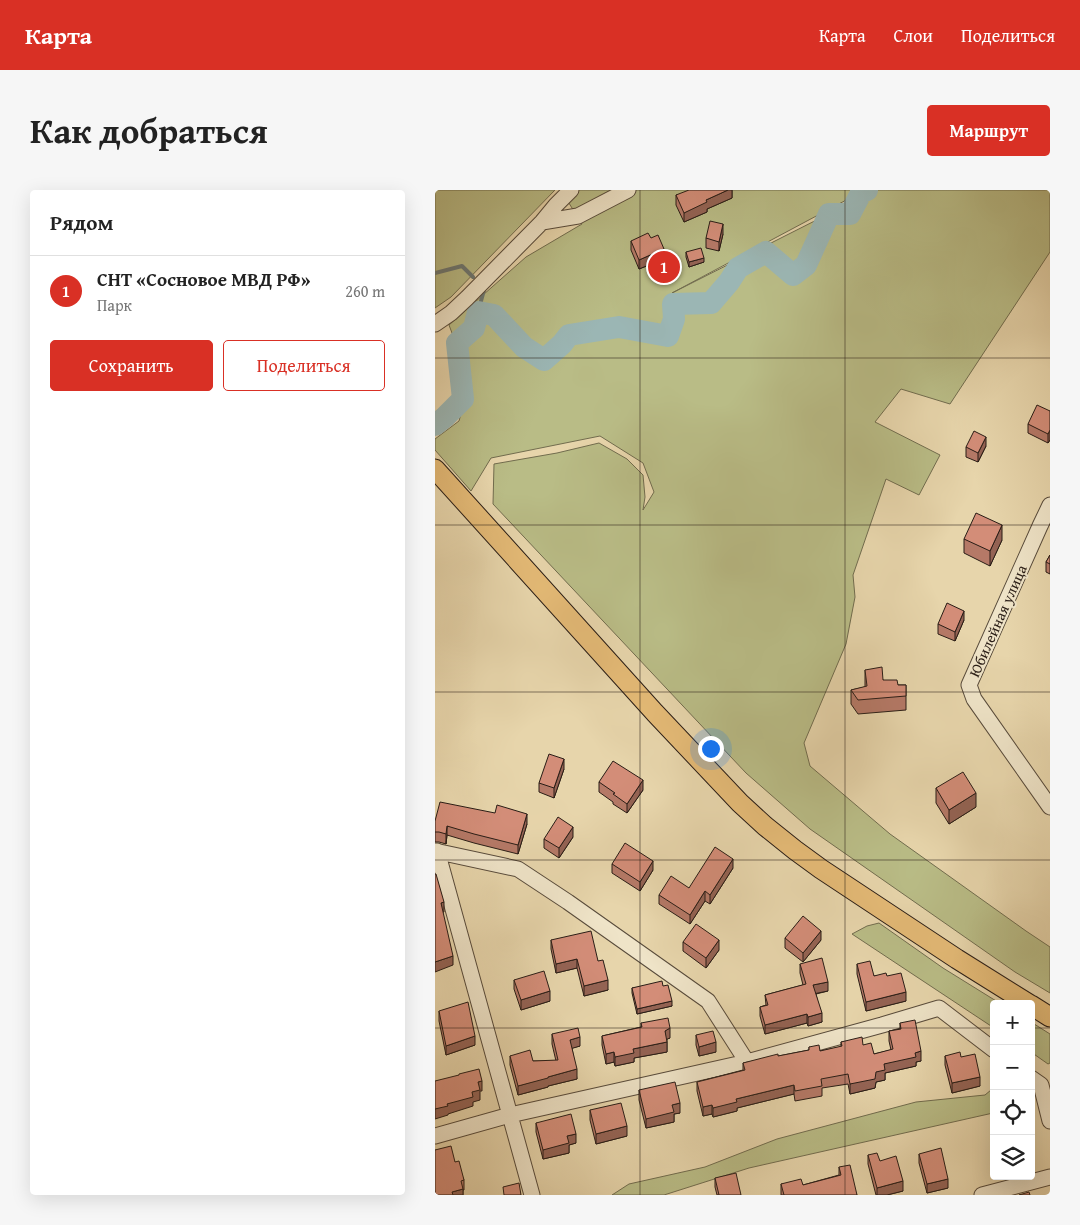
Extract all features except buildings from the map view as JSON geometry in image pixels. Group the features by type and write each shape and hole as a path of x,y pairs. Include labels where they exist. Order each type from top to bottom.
{"main road":[{"path":"435,469 655,713 761,823 821,869 957,959 1024,1000"},
{"path":"1035,1007 1050,1016"}],"street":[{"path":"435,324 451,313 467,298 571,190"},
{"path":"542,222 578,216 628,190"},
{"name":"Юбилейная улица","path":"1050,505 969,686 974,698 1050,807"},
{"path":"532,1195 436,851 518,869 568,902 709,1001 747,1062"},
{"path":"435,1136 510,1115 747,1062 939,1008 990,1047"},
{"path":"1035,1081 1041,1085 1050,1121"},
{"path":"982,1195 1050,1177"}],"green space":[{"path":"435,190 555,190 451,297 435,308"},
{"path":"578,190 865,190 672,293 876,190 1050,190 1050,252 950,404 901,389 875,422 940,455 919,495 886,479 853,575 855,597 846,644 804,743 810,766 890,834 1050,947 1050,993 1015,972 810,829 746,773 493,504 494,464 557,453 599,443 627,459 643,475 645,497 643,510 654,492 643,463 600,436 491,458 471,491 435,450 435,439 459,421 470,381 449,325 526,257 582,224 567,200"},
{"path":"879,923 943,968 995,1000 990,1000 990,1025 852,934 867,926"},
{"path":"1035,1025 1050,1034 1050,1063 1048,1064 1035,1055"},
{"path":"990,1091 990,1114 749,1168 664,1195 612,1195 629,1184 705,1167 777,1139 916,1102 985,1095"}],"waterway":[{"path":"435,425 463,399 457,343 474,328 478,312 494,315 524,347 544,360 569,335 619,327 668,336 674,319 673,304 711,303 738,268 766,252 793,275 806,265 829,214 850,214 861,193 867,190"},
{"path":"435,273 462,266 473,277"},
{"path":"478,312 484,290"}],"place":[{"name":"СНТ «Сосновое МВД РФ»","path":"664,267"}]}
